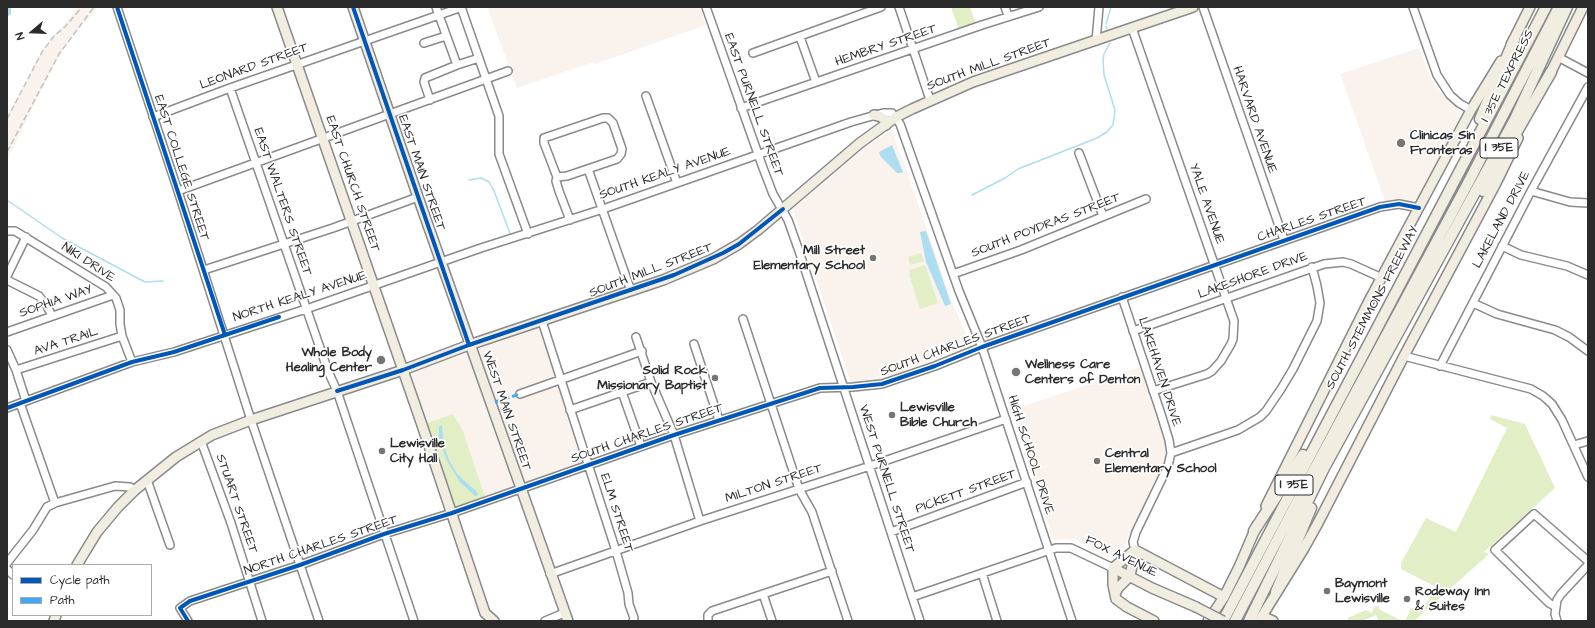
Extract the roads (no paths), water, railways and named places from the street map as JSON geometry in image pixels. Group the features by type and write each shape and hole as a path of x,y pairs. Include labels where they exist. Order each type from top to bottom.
{"highway":[{"name":"SOUTH STEMMONS FREEWAY","path":"1223,621 1546,7"},
{"name":"I 35E TEXPRESS","path":"1235,621 1559,7"},
{"name":"I 35E","path":"1249,621 1324,468 1514,121 1567,7"},
{"path":"1496,128 1546,37 1558,26"},
{"path":"1444,201 1514,40"},
{"path":"1424,287 1496,170 1551,72"},
{"path":"1254,531 1309,446 1361,358"},
{"path":"1276,592 1317,494 1324,468"}],"main road":[{"name":"EAST CHURCH STREET","path":"277,7 452,513 486,617"},
{"name":"EAST MAIN STREET","path":"353,7 470,345"},
{"name":"SOUTH MILL STREET","path":"78,564 97,532 118,507 135,490 176,457 212,435 670,277 713,259 739,244 783,209 838,161 896,117 930,100 974,82 1193,7"},
{"name":"SOUTH STEMMONS FREEWAY","path":"1208,621 1224,597 1293,450 1382,278 1471,110 1514,40 1531,7"},
{"path":"1273,621 1260,618 1303,550 1495,185 1575,24 1585,7"},
{"path":"874,116 879,116 884,119 886,125"},
{"name":"WEST MAIN STREET","path":"470,345 566,617"},
{"path":"1135,550 1113,568 1113,585 1116,599 1127,607 1154,621"},
{"path":"1115,594 1118,588 1130,576 1135,550"},
{"path":"1135,550 1224,597"},
{"name":"FOX AVENUE","path":"1113,568 1223,621"},
{"path":"486,617 494,621"}],"street":[{"name":"EAST COLLEGE STREET","path":"117,7 319,621"},
{"path":"436,7 457,65"},
{"name":"LEONARD STREET","path":"153,117 296,64 364,42 461,7"},
{"path":"461,7 499,116 499,154 528,234"},
{"name":"EAST PURNELL STREET","path":"706,7 758,155 773,194 783,209"},
{"path":"754,53 881,7"},
{"path":"899,7 930,100"},
{"path":"1005,7 1008,16"},
{"name":"HEMBRY STREET","path":"741,108 1008,16 1039,7"},
{"path":"1096,40 1099,7"},
{"name":"HARVARD AVENUE","path":"1202,7 1284,240"},
{"path":"1414,7 1437,74 1450,95 1459,103 1471,110"},
{"name":"YALE AVENUE","path":"1132,28 1232,315 1234,332 1231,344 1221,361 1207,374 1153,391"},
{"path":"424,43 446,36"},
{"path":"800,37 816,82"},
{"path":"430,100 424,82 425,78 479,58"},
{"path":"1558,58 1588,73"},
{"path":"178,191 508,71"},
{"name":"LAKELAND DRIVE","path":"1440,366 1531,191 1588,87"},
{"name":"EAST WALTERS STREET","path":"230,88 328,371 337,391 414,621"},
{"path":"646,96 678,183"},
{"name":"SOUTH KEALY AVENUE","path":"440,261 603,209 874,116 884,113 892,113 896,117"},
{"name":"HIGH SCHOOL DRIVE","path":"896,117 900,124 982,347 1072,621"},
{"path":"557,176 567,176 588,169 617,159 622,154 622,149 613,123 608,118 544,138 544,143 557,176 556,181 559,192 570,220"},
{"path":"1079,153 1103,216"},
{"path":"588,169 631,290"},
{"path":"1531,191 1570,202 1588,203"},
{"path":"204,270 285,245 418,197"},
{"name":"SOUTH POYDRAS STREET","path":"954,274 1022,250 1146,199"},
{"name":"CHARLES STREET","path":"1214,264 1380,207 1399,204 1419,208"},
{"name":"WEST PURNELL STREET","path":"783,209 797,246 844,387 920,621"},
{"name":"NIKI DRIVE","path":"7,231 15,231 26,237 106,287 114,295 120,310 122,336 132,362"},
{"path":"7,276 26,237"},
{"path":"1502,246 1521,256 1567,266 1588,275"},
{"name":"NORTH KEALY AVENUE","path":"7,408 132,362 174,352 373,286 440,261"},
{"name":"LAKESHORE DRIVE","path":"1133,331 1312,267 1332,262 1351,264 1382,278"},
{"name":"SOUTH CHARLES STREET","path":"520,489 641,446 820,388 882,384 1214,264"},
{"path":"1135,550 1133,542 1136,532 1168,466 1171,453 1238,430 1260,417 1281,389 1293,369 1316,321 1320,303 1312,267"},
{"path":"7,280 39,296 52,316"},
{"name":"SOPHIA WAY","path":"7,332 114,295"},
{"name":"LAKEHAVEN DRIVE","path":"1122,298 1169,440 1171,453"},
{"path":"1472,303 1497,314 1555,330 1569,336 1588,351"},
{"path":"744,320 799,489 812,512 848,621"},
{"name":"ELM STREET","path":"542,321 616,551 628,593 629,604 634,618 633,621"},
{"name":"AVA TRAIL","path":"16,370 122,336"},
{"path":"636,336 651,382 674,435 700,521"},
{"path":"694,344 719,420"},
{"path":"7,350 16,370 23,402 55,503"},
{"path":"520,394 642,351"},
{"path":"1404,356 1484,376 1531,390 1543,396 1556,410 1588,477"},
{"path":"570,410 651,382"},
{"path":"622,392 641,446"},
{"name":"MILTON STREET","path":"550,574 700,521 870,466 1006,419"},
{"name":"STUART STREET","path":"201,441 228,516 262,621"},
{"path":"1574,445 1588,441"},
{"path":"147,480 170,545"},
{"name":"PICKETT STREET","path":"891,532 1026,482"},
{"path":"7,563 33,530 47,507 55,503 115,486 130,487 135,490"},
{"name":"NORTH CHARLES STREET","path":"188,621 180,608 190,600 300,565 384,534 452,513 520,489"},
{"path":"1556,607 1549,604 1494,550 1534,514 1588,562"},
{"name":"FOX AVENUE","path":"912,597 1049,550 1060,548 1071,548 1113,568"},
{"path":"1557,621 1556,607 1561,594 1588,565"},
{"path":"708,618 712,611 832,571"},
{"path":"982,573 997,621"},
{"path":"763,594 772,621"},
{"path":"545,621 566,617"}],"water":[{"path":"892,145 903,172 901,173 897,173 880,156 879,152"},
{"path":"926,231 951,304 945,306 926,262 920,232"},
{"path":"442,425 443,438 446,444 444,447 449,460 457,474 477,492 478,495 475,496 460,482 447,461 439,439 439,426"}],"waterway":[{"path":"1106,24 1111,7"},
{"path":"972,195 1005,178 1018,169 1097,138 1107,132 1113,125 1115,110 1104,75 1104,54 1110,43"},
{"path":"469,180 481,178 489,182 494,191 511,236"},
{"path":"7,200 62,238 145,282 163,281"}],"railway":[{"path":"7,119 42,52 54,36 65,27 82,7"},
{"path":"7,152 59,54 94,7"}],"place":[{"name":"Clinicas Sin Fronteras","path":"1401,143"},
{"name":"Mill Street Elementary School","path":"873,258"},
{"name":"Whole Body Healing Center","path":"381,360"},
{"name":"Wellness Care Centers of Denton","path":"1016,372"},
{"name":"Solid Rock Missionary Baptist","path":"715,378"},
{"name":"Lewisville Bible Church","path":"892,415"},
{"name":"Lewisville City Hall","path":"382,451"},
{"name":"Central Elementary School","path":"1097,461"},
{"name":"Baymont Lewisville","path":"1327,591"},
{"name":"Rodeway Inn & Suites","path":"1407,599"}]}
